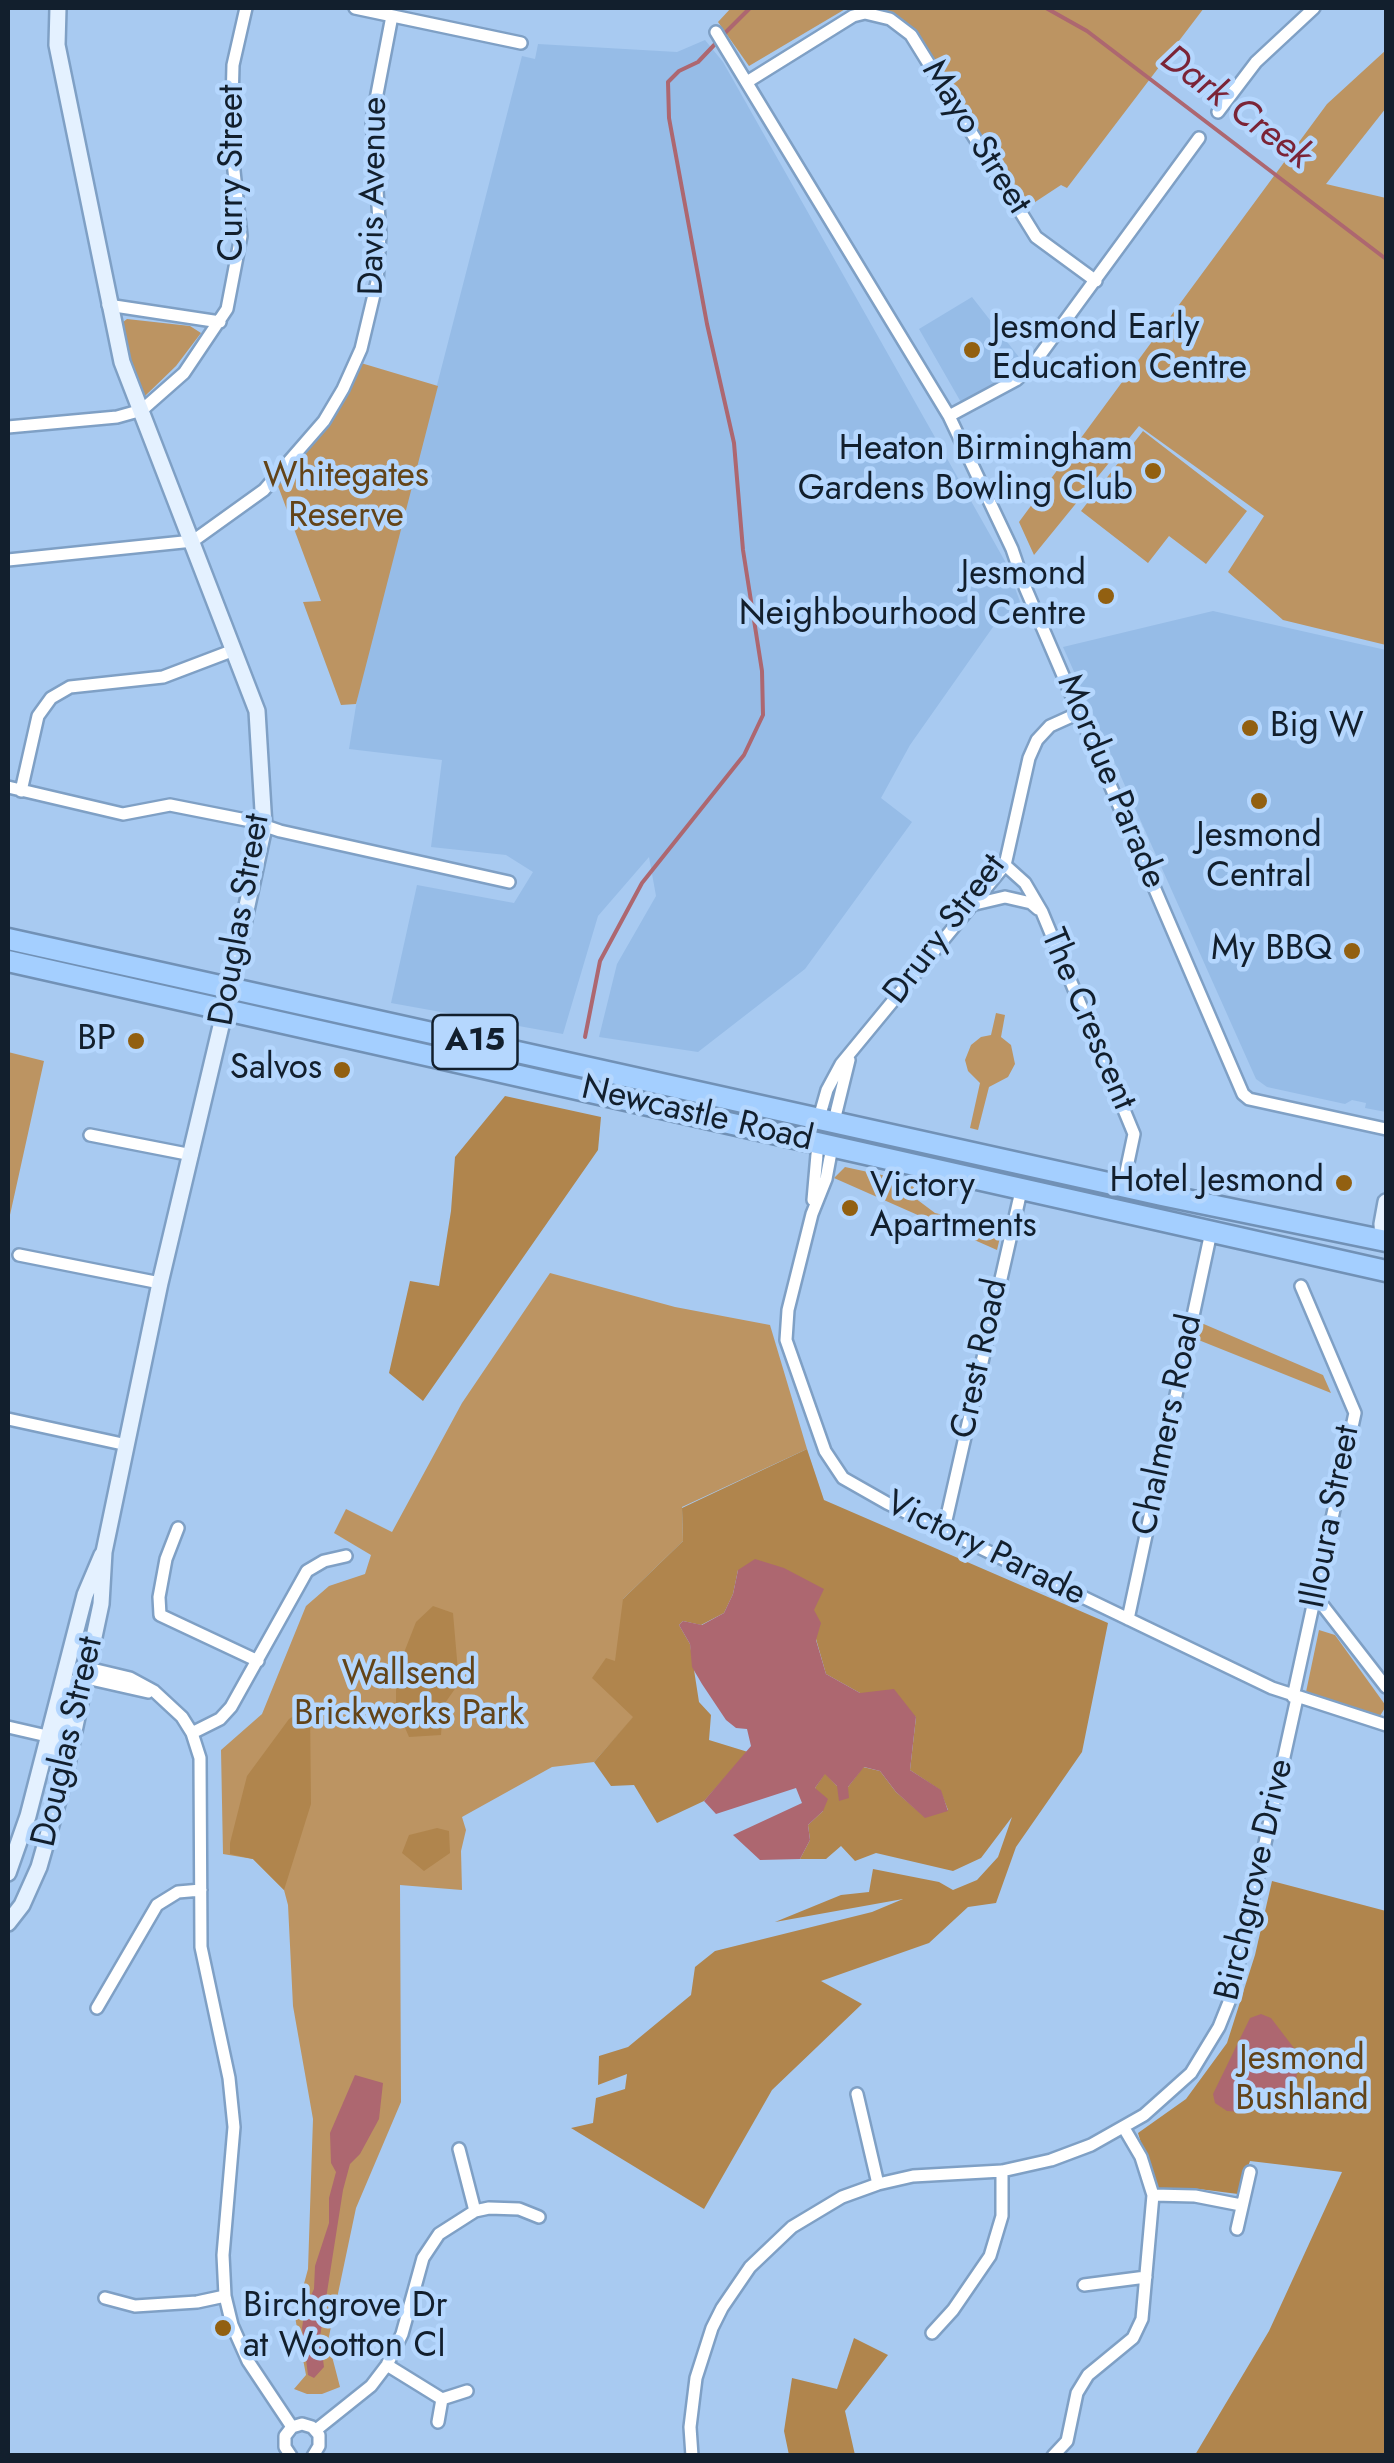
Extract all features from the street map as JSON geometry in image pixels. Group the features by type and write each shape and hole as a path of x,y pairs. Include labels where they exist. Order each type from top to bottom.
{"highway":[{"name":"Newcastle Road","path":"8,939 227,999 825,1145 1381,1270"},
{"name":"Newcastle Road","path":"8,962 227,999 827,1120 1385,1239"},
{"path":"825,1145 827,1120"},
{"path":"1381,1270 1385,1239"}],"street":[{"name":"Douglas Street","path":"8,1923 22,1905 46,1846 103,1591 104,1552 160,1283 264,826 257,712 122,362 57,45 58,8"},
{"name":"Curry Street","path":"8,427 117,418 142,410 184,373 220,322 227,308 241,236 231,143 234,65 246,8"},
{"path":"355,8 521,43"},
{"path":"1218,112 1256,62 1314,8"},
{"name":"Mayo Street","path":"747,82 853,16 879,15 902,25 1036,237 1096,281"},
{"name":"Davis Avenue","path":"8,560 193,541 264,490 298,454 344,389 361,348 377,282 380,234 372,120 392,16"},
{"name":"Mordue Parade","path":"716,32 949,416 1006,537 1243,1094 1249,1100 1386,1130"},
{"path":"949,416 1016,380 1032,366 1199,138"},
{"path":"108,305 220,322"},
{"path":"234,650 162,677 70,688 51,698 38,716 14,789 123,814 170,806 509,882"},
{"name":"Drury Street","path":"827,1120 856,1048 1005,865 1029,758 1037,740 1050,726 1081,712"},
{"name":"The Crescent","path":"1005,865 1025,883 1042,912 1134,1134 1123,1186"},
{"name":"The Crescent","path":"971,905 1006,897 1030,903 1042,912"},
{"path":"90,1135 192,1155"},
{"name":"Victory Parade","path":"825,1145 788,1310 786,1340 834,1470 854,1486 1295,1698 1386,1725"},
{"name":"Crest Road","path":"944,1528 1021,1190"},
{"path":"1385,1239 1382,1224 1386,1202"},
{"name":"Chalmers Road","path":"1128,1619 1211,1232"},
{"path":"19,1254 160,1283"},
{"name":"Illoura Street","path":"1295,1698 1355,1413 1301,1286"},
{"path":"8,1419 126,1446"},
{"path":"178,1528 166,1559 160,1615 258,1661"},
{"name":"Douglas Street","path":"8,1873 28,1816 86,1595 104,1552"},
{"path":"192,1732 220,1719 232,1707 307,1571 324,1561 346,1556"},
{"path":"28,1816 86,1673 86,1595"},
{"path":"1317,1598 1386,1687"},
{"path":"86,1673 161,1698 192,1732 202,1778 200,1890 204,1970 234,2115 233,2169 223,2255 225,2296 232,2326 248,2361 292,2427"},
{"name":"Birchgrove Drive","path":"692,2456 691,2407 699,2360 722,2308 739,2282 763,2252 792,2227 842,2197 878,2184 912,2176 1002,2171 1051,2160 1124,2128 1178,2087 1202,2058 1225,2014 1236,1980 1295,1698"},
{"path":"8,1727 47,1736"},
{"path":"97,2008 157,1905 178,1892 200,1890"},
{"path":"856,2094 878,2184"},
{"path":"1053,2456 1066,2441 1077,2393 1088,2376 1133,2338 1146,2298 1152,2195 1141,2158 1124,2128"},
{"path":"459,2149 475,2211"},
{"path":"932,2334 990,2256 1002,2216 1002,2171"},
{"path":"1237,2228 1250,2172"},
{"path":"1152,2195 1195,2196 1242,2206"},
{"path":"316,2430 371,2386 388,2365 402,2334 423,2258 440,2234 475,2211 519,2209 539,2217"},
{"path":"1084,2285 1146,2276"},
{"path":"105,2298 136,2306 225,2296"},
{"path":"388,2365 442,2399"},
{"path":"442,2399 467,2390"},
{"path":"438,2422 442,2399"},
{"path":"288,2455 284,2441 292,2427 302,2424 316,2430 320,2441 313,2456"}],"shaded area":[{"path":"705,40 723,62 1006,563 1023,610 993,627 910,745 881,798 912,822 805,969 698,1052 599,1037 617,964 656,896 649,857 598,916 563,1034 391,1003 417,885 514,903 533,872 506,855 431,847 442,760 349,749 359,687 522,56 535,59 538,44 677,52"},
{"name":"Jesmond Early Education Centre","path":"972,297 1029,370 962,404 919,329"},
{"name":"Jesmond Central","path":"1213,611 1386,650 1386,1112 1365,1108 1366,1103 1352,1100 1345,1104 1267,1087 1256,1079 1063,647"},
{"path":"755,1559 784,1568 824,1589 814,1610 821,1623 816,1640 826,1674 860,1693 894,1689 916,1717 910,1770 941,1790 948,1811 925,1818 880,1771 864,1767 848,1787 849,1798 839,1801 837,1786 825,1774 815,1788 828,1799 823,1811 808,1825 810,1840 800,1859 760,1860 733,1835 802,1803 796,1788 716,1814 704,1801 751,1746 747,1729 736,1728 726,1720 702,1684 692,1667 690,1644 679,1625 683,1621 702,1625 724,1613 738,1570"},
{"path":"1261,2014 1271,2018 1300,2056 1295,2085 1270,2105 1243,2112 1227,2111 1215,2103 1213,2094 1250,2018"},
{"path":"355,2075 383,2083 379,2119 350,2164 343,2190 320,2337 324,2367 314,2378 308,2375 302,2328 329,2223 329,2198 336,2172 331,2163 330,2133"}],"green space":[{"path":"731,8 847,8 749,66 718,22"},
{"path":"881,8 1204,8 1067,188 1061,185 1026,208 917,33"},
{"path":"1386,50 1386,108 1326,184 1386,198 1386,645 1283,620 1228,572 1264,516 1139,426 1034,555 1019,522 1327,104"},
{"path":"127,319 190,326 201,333 176,366 145,396 118,326"},
{"name":"Whitegates Reserve","path":"361,363 438,386 356,704 341,705 303,602 321,601 278,486 345,399"},
{"name":"Heaton Birmingham Gardens Bowling Club","path":"1143,431 1247,511 1206,564 1169,536 1148,563 1081,511"},
{"path":"996,1013 1005,1015 1001,1037 1011,1045 1015,1064 1008,1077 989,1087 978,1130 970,1128 980,1083 968,1071 965,1060 971,1045 991,1035"},
{"path":"8,1052 44,1061 8,1224"},
{"path":"505,1096 601,1117 598,1150 423,1401 389,1373 410,1281 439,1286 455,1157"},
{"path":"845,1167 919,1183 915,1198 935,1213 1002,1229 997,1250 834,1178"},
{"name":"Wallsend Brickworks Park","path":"550,1273 675,1307 770,1325 807,1449 682,1507 683,1541 623,1599 634,1717 594,1762 552,1767 462,1817 466,1830 461,1851 462,1890 400,1885 401,2102 356,2208 328,2341 340,2387 322,2394 307,2394 294,2389 306,2375 295,2317 308,2269 313,2119 293,2006 288,1905 284,1890 253,1859 223,1854 221,1750 262,1714 306,1606 329,1586 365,1574 371,1555 334,1533 346,1509 392,1532 462,1403"},
{"path":"1199,1322 1323,1375 1331,1393 1196,1339"},
{"path":"807,1449 824,1500 1108,1623 1082,1752 1016,1847 996,1903 968,1907 929,1943 821,1981 862,2004 772,2090 704,2209 571,2128 593,2123 596,2098 625,2089 627,2074 598,2085 599,2056 628,2047 691,1995 695,1967 715,1951 872,1912 903,1899 775,1922 841,1895 869,1892 873,1869 939,1882 953,1890 977,1880 998,1857 1012,1817 981,1858 953,1871 876,1853 855,1861 841,1846 826,1859 800,1859 810,1840 808,1825 823,1811 815,1788 825,1773 837,1786 848,1787 863,1767 880,1771 896,1792 925,1817 948,1810 940,1790 910,1770 916,1717 826,1674 816,1639 738,1570 724,1613 701,1625 683,1621 679,1625 690,1644 699,1702 711,1715 709,1740 748,1752 704,1801 657,1823 634,1785 611,1786 594,1762 633,1717 592,1678 606,1658 615,1661 623,1599 683,1541 682,1508"},
{"path":"433,1606 453,1613 459,1683 443,1706 441,1735 409,1737 396,1707 396,1673 416,1622"},
{"path":"1319,1630 1335,1635 1386,1706 1380,1716 1306,1692"},
{"path":"310,1706 311,1804 284,1890 253,1859 230,1854 230,1843 247,1776 289,1719"},
{"path":"437,1828 449,1831 450,1853 424,1871 402,1853 409,1835"},
{"name":"Jesmond Bushland","path":"1272,1881 1386,1911 1386,2455 1195,2455 1269,2331 1342,2172 1250,2161 1238,2194 1191,2188 1155,2189 1138,2133 1186,2099 1227,2043 1255,1955"},
{"path":"854,2338 888,2355 845,2411 855,2455 789,2455 784,2431 792,2378 837,2389"}],"waterway":[{"path":"723,35 750,8"},
{"name":"Dark Creek","path":"1046,8 1087,31 1386,259"},
{"path":"585,1037 600,961 642,883 744,755 763,715 762,671 743,550 734,443 707,324 669,118 668,82 679,71 698,62 717,42"}],"place":[{"name":"Jesmond Early Education Centre","path":"972,350"},
{"name":"Heaton Birmingham Gardens Bowling Club","path":"1153,471"},
{"name":"Jesmond Neighbourhood Centre","path":"1106,596"},
{"name":"Big W","path":"1250,728"},
{"name":"Jesmond Central","path":"1259,801"},
{"name":"My BBQ","path":"1352,951"},
{"name":"BP","path":"136,1041"},
{"name":"Salvos","path":"342,1070"},
{"name":"Hotel Jesmond","path":"1344,1183"},
{"name":"Victory Apartments","path":"850,1208"},
{"name":"Birchgrove Dr at Wootton Cl","path":"223,2328"}]}
